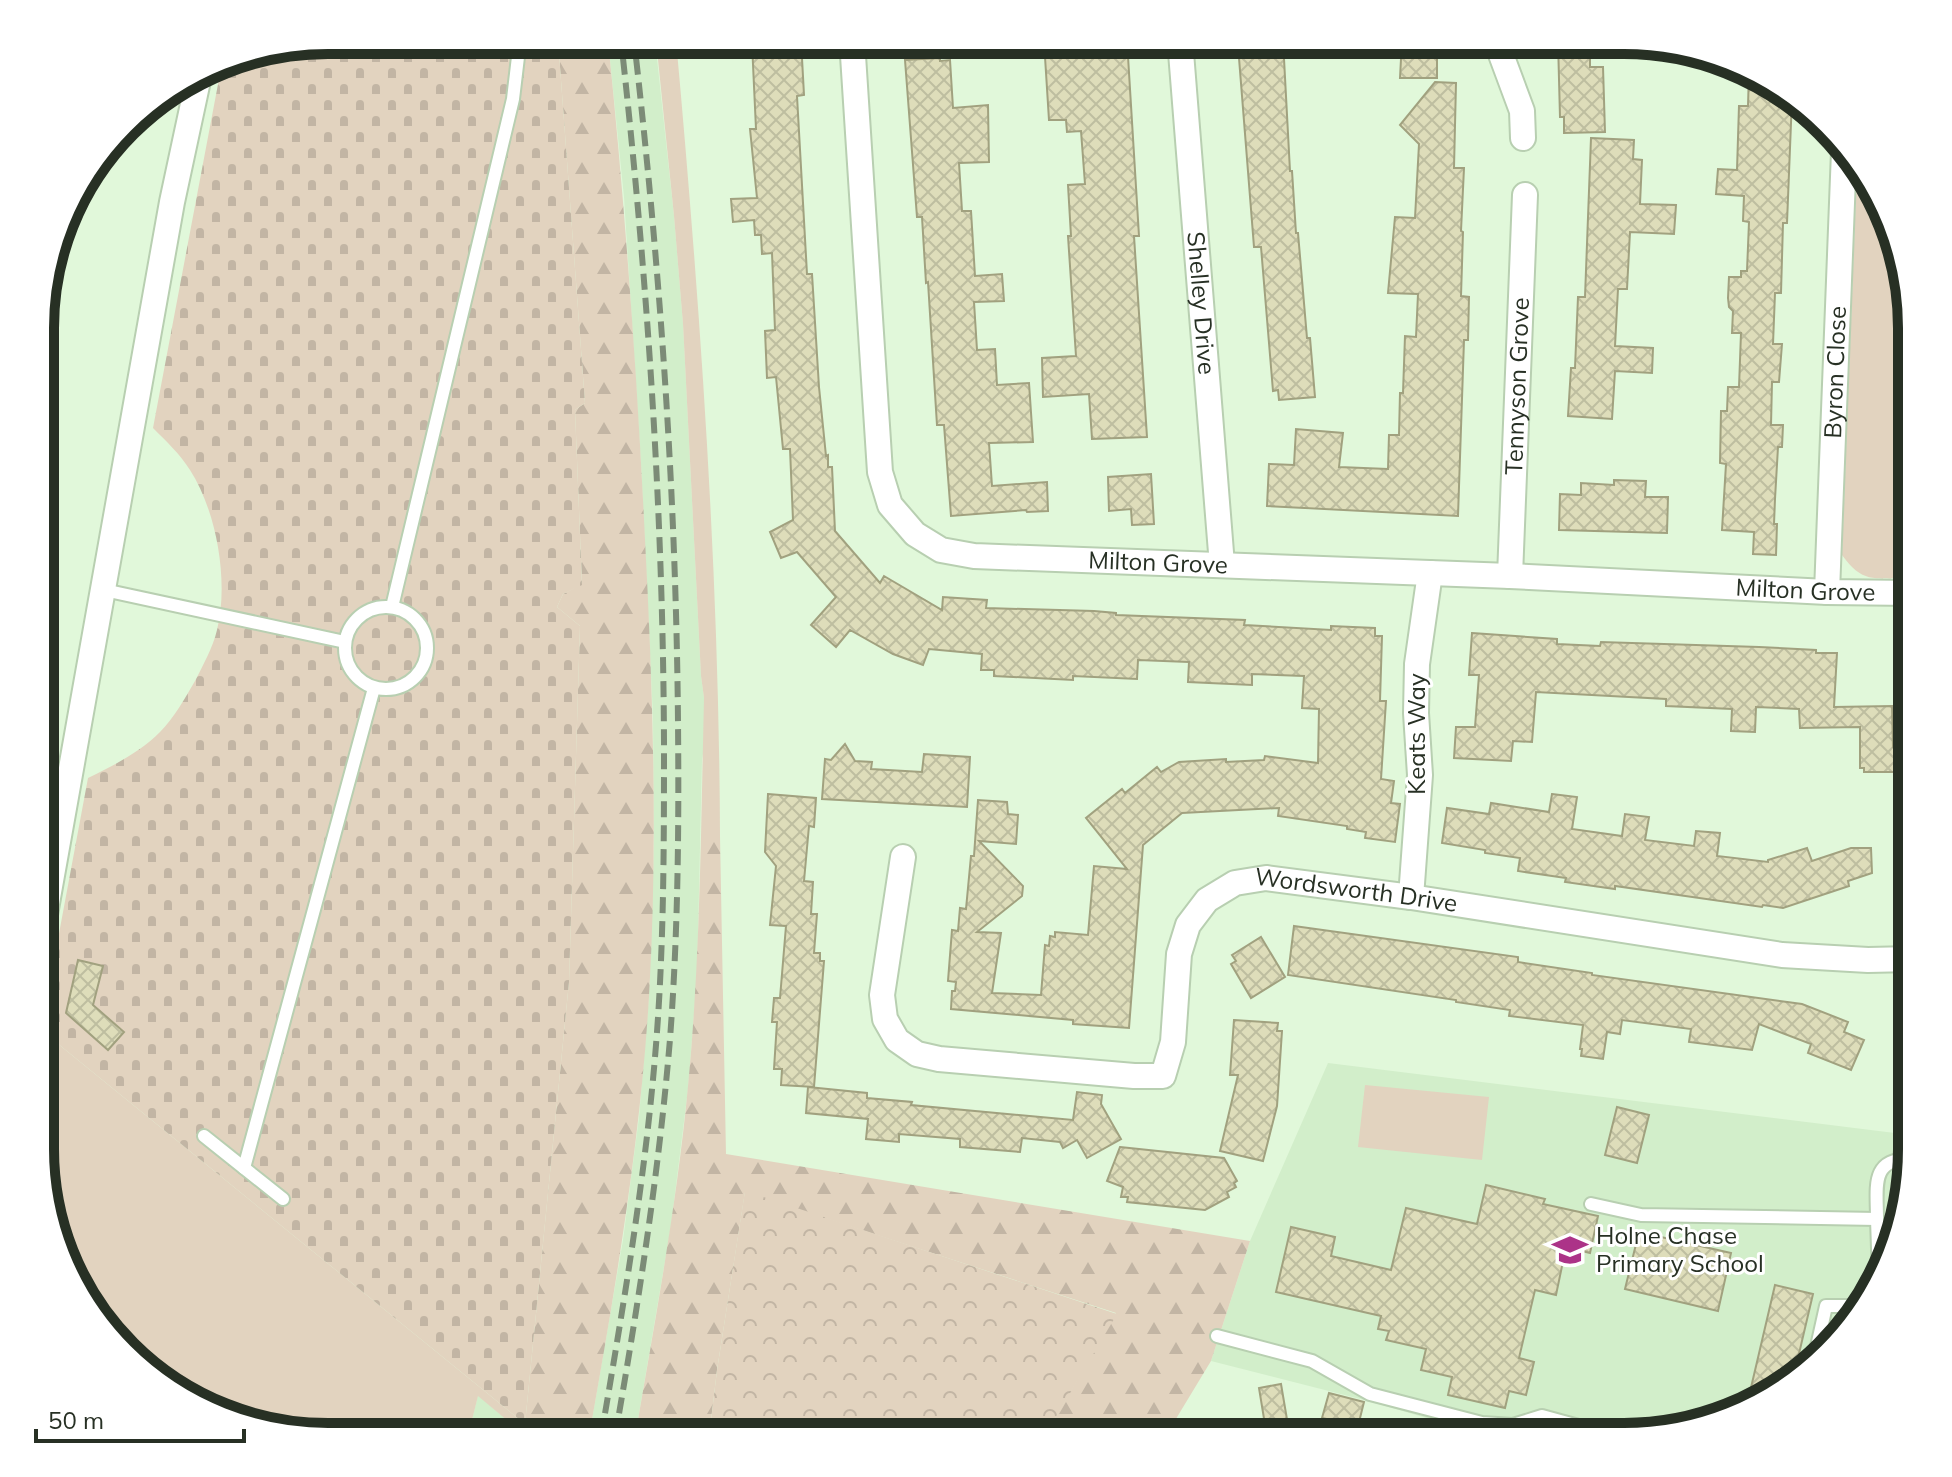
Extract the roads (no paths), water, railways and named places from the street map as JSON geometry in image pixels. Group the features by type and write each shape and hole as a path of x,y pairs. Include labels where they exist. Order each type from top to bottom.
{"street":[{"name":"Milton Grove","path":"853,55 880,472 890,505 915,534 941,550 974,556 1898,593"},
{"name":"Shelley Drive","path":"1181,55 1222,565"},
{"path":"1501,55 1522,111 1523,138"},
{"path":"55,862 172,202 196,88"},
{"name":"Byron Close","path":"1827,592 1843,165"},
{"name":"Tennyson Grove","path":"1510,576 1525,195"},
{"name":"Keats Way","path":"1411,897 1420,775 1417,664 1430,573"},
{"name":"Wordsworth Drive","path":"903,857 882,995 885,1019 897,1040 917,1054 939,1059 1163,1076 1173,1042 1179,954 1188,925 1207,900 1235,883 1266,878 1411,897 1782,955 1897,959"}],"lane":[{"path":"392,607 513,99 518,55"},
{"path":"104,590 345,642"},
{"path":"392,607 413,616 425,633 428,647 421,671 412,681 387,689 374,688 355,675 345,654 345,642 349,630 367,611 392,607"},
{"path":"244,1168 374,688"},
{"path":"204,1136 283,1199"},
{"path":"1878,1251 1877,1186 1881,1169 1897,1159"},
{"path":"1591,1204 1641,1215 1877,1219"},
{"path":"1818,1343 1826,1306 1848,1306"},
{"path":"1217,1336 1312,1361 1370,1394 1482,1423"},
{"path":"1520,1423 1542,1416 1568,1423"}],"railway":[{"path":"603,1422 647,1134 657,1032 663,888 663,655 657,479 639,216 623,55"},
{"path":"618,1422 660,1139 675,960 678,841 677,637 670,466 652,210 636,55"}],"place":[{"name":"Holne Chase Primary School","path":"1570,1250"}]}
